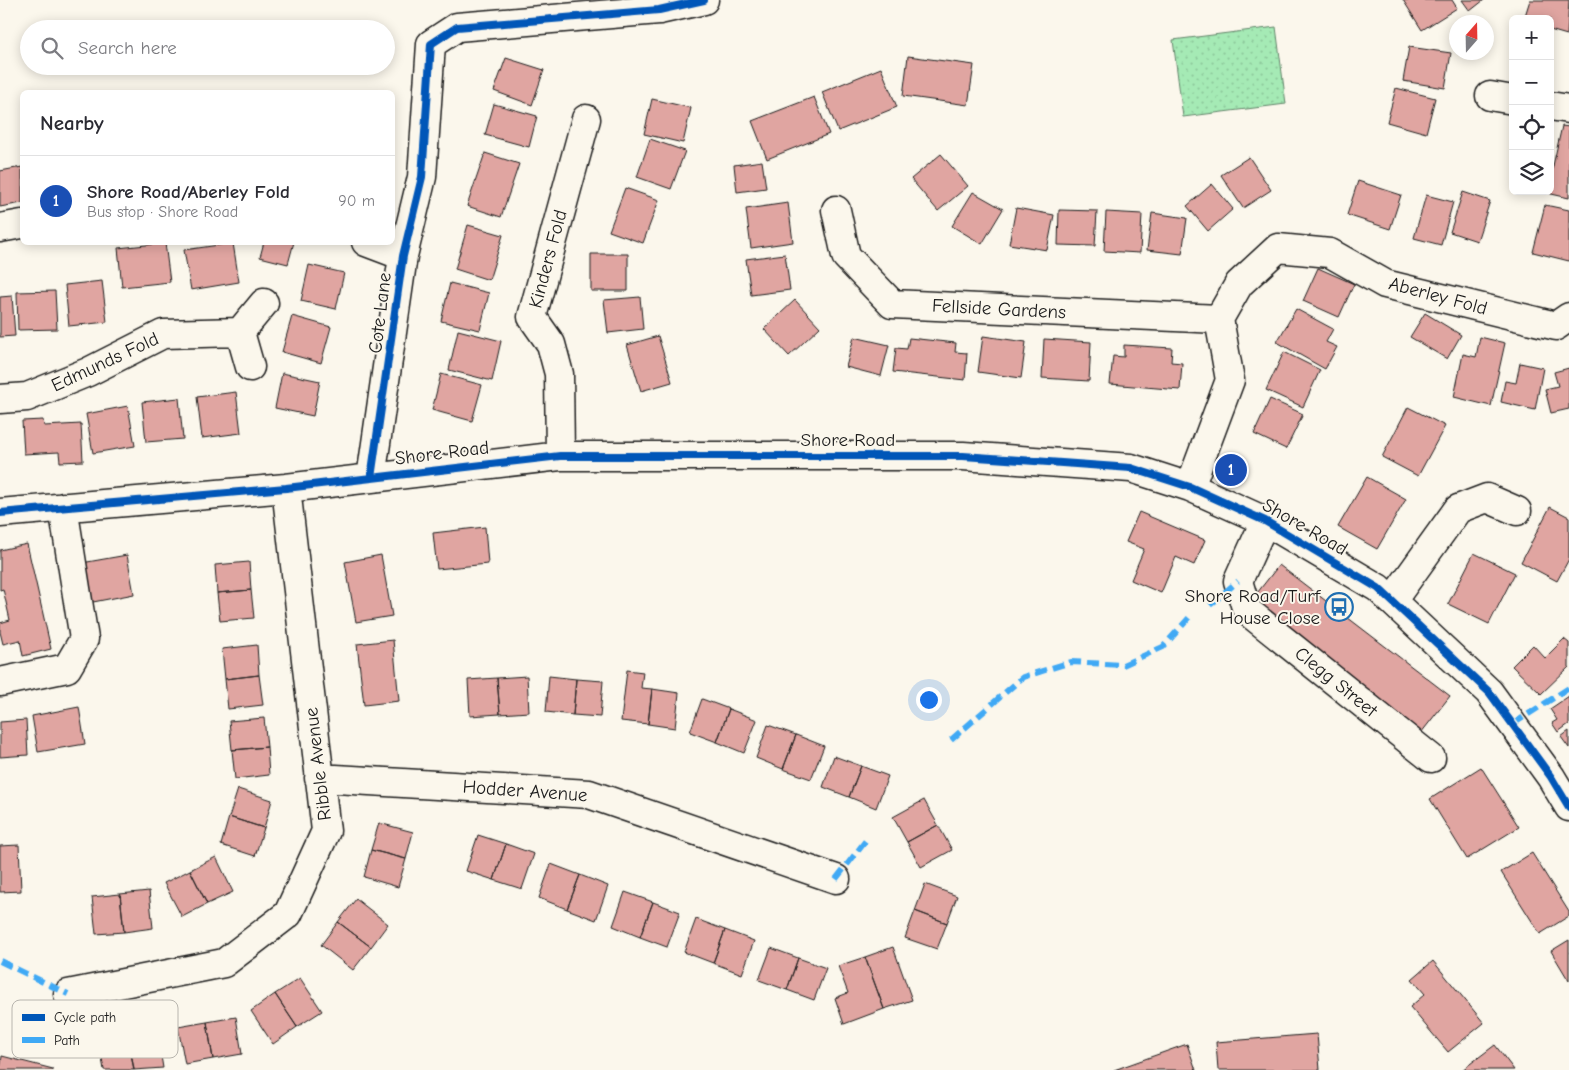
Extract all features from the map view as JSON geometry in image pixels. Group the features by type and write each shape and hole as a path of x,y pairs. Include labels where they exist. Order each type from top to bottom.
{"street":[{"name":"Cote Lane","path":"372,478 404,256 422,177 431,44 457,27 659,10 704,0"},
{"path":"1554,107 1569,109"},
{"name":"Kinders Fold","path":"560,456 559,374 551,344 532,318 586,119"},
{"name":"Fellside Gardens","path":"836,210 846,256 892,304 1219,319"},
{"path":"0,228 20,224"},
{"name":"Cote Lane","path":"374,245 404,256"},
{"name":"Aberley Fold","path":"1219,319 1239,284 1278,248 1330,254 1385,284 1556,326 1569,317"},
{"path":"250,367 240,332 264,303"},
{"path":"1190,486 1230,380 1219,319"},
{"name":"Edmunds Fold","path":"0,398 27,397 88,372 163,334 240,332"},
{"name":"Shore Road","path":"0,513 286,488 560,456 963,456 1131,468 1190,486 1265,521 1378,588 1490,692 1552,777 1569,807"},
{"name":"Ribble Avenue","path":"68,994 224,963 288,914 326,831 286,488"},
{"path":"0,498 0,513"},
{"path":"1392,601 1458,509 1487,498 1517,510"},
{"path":"0,682 67,668 84,640 63,508"},
{"name":"Clegg Street","path":"1265,521 1238,581 1247,611 1431,758"},
{"name":"Hodder Avenue","path":"319,778 588,794 836,879"}],"green space":[{"path":"1276,27 1286,104 1183,117 1173,40"}],"building":[{"path":"1403,0 1452,0 1457,8 1422,30"},
{"path":"1462,0 1484,0 1470,11"},
{"path":"1530,0 1569,0 1567,35 1554,31 1554,15 1525,15"},
{"path":"1409,47 1449,53 1450,60 1445,88 1403,81"},
{"path":"908,56 974,65 968,105 903,96"},
{"path":"506,58 544,70 532,105 494,91"},
{"path":"881,68 897,107 838,131 822,92"},
{"path":"1396,88 1435,98 1426,133 1387,122"},
{"path":"814,97 829,134 767,159 752,121"},
{"path":"652,99 691,108 683,143 644,134"},
{"path":"494,104 537,116 529,147 485,135"},
{"path":"1562,126 1569,127 1569,198 1554,195 1554,161"},
{"path":"650,139 685,151 671,189 637,177"},
{"path":"485,153 519,164 501,217 467,206"},
{"path":"941,154 968,186 938,211 911,179"},
{"path":"1249,157 1271,190 1243,208 1221,175"},
{"path":"762,161 766,188 737,192 734,165"},
{"path":"20,167 20,203 0,207 0,171"},
{"path":"1358,181 1401,195 1390,229 1347,215"},
{"path":"1212,184 1233,209 1208,231 1187,206"},
{"path":"625,188 659,200 643,243 609,231"},
{"path":"973,192 1003,209 982,244 952,226"},
{"path":"1463,192 1490,201 1477,241 1450,232"},
{"path":"1426,195 1453,202 1441,245 1414,238"},
{"path":"788,203 793,242 751,248 746,209"},
{"path":"1545,205 1569,210 1569,261 1533,252"},
{"path":"1016,208 1054,215 1047,250 1009,244"},
{"path":"1059,210 1097,211 1095,246 1058,245"},
{"path":"1106,212 1142,214 1140,253 1104,251"},
{"path":"1152,213 1187,218 1182,254 1147,250"},
{"path":"468,225 503,235 489,280 455,269"},
{"path":"165,245 170,282 122,287 118,248"},
{"path":"233,245 239,282 191,290 184,250"},
{"path":"263,245 293,245 288,264 260,257"},
{"path":"591,254 628,254 628,291 591,291"},
{"path":"785,254 790,290 751,295 746,259"},
{"path":"309,265 344,273 336,309 301,301"},
{"path":"1318,268 1354,284 1339,317 1303,301"},
{"path":"102,281 107,322 69,326 65,285"},
{"path":"450,283 489,293 480,330 441,321"},
{"path":"55,291 57,329 18,330 17,292"},
{"path":"12,296 15,336 0,337 0,297"},
{"path":"640,297 643,329 608,333 604,300"},
{"path":"795,300 820,327 789,356 764,329"},
{"path":"1296,309 1333,329 1326,342 1337,347 1325,369 1277,342"},
{"path":"1425,313 1461,335 1447,359 1410,337"},
{"path":"292,316 331,327 321,363 282,352"},
{"path":"458,330 501,341 492,381 449,370"},
{"path":"658,336 672,382 641,391 627,345"},
{"path":"983,336 1026,342 1021,378 978,372"},
{"path":"854,337 889,345 881,376 846,367"},
{"path":"1480,337 1505,343 1491,406 1454,397 1463,354 1476,357"},
{"path":"909,338 956,343 955,352 967,353 965,380 893,372 896,348 907,349"},
{"path":"1044,339 1091,342 1089,381 1042,378"},
{"path":"1124,345 1172,348 1171,362 1182,363 1180,390 1110,384 1113,356 1124,357"},
{"path":"1284,352 1320,370 1303,407 1266,390"},
{"path":"1520,363 1543,368 1535,410 1501,402 1505,381 1516,383"},
{"path":"1569,368 1569,409 1551,413 1545,389 1558,386 1554,372"},
{"path":"282,373 320,381 313,416 275,408"},
{"path":"441,374 482,385 472,421 432,410"},
{"path":"236,392 241,433 202,438 197,397"},
{"path":"179,398 183,439 146,442 142,402"},
{"path":"1270,399 1303,414 1286,449 1254,434"},
{"path":"128,406 135,446 93,453 86,414"},
{"path":"1408,407 1445,426 1418,476 1382,457"},
{"path":"43,420 44,426 81,424 83,461 60,462 59,452 24,454 22,421"},
{"path":"1367,477 1406,499 1377,549 1338,527"},
{"path":"1550,507 1569,517 1569,559 1557,581 1521,562"},
{"path":"1139,512 1205,540 1194,565 1176,557 1161,593 1131,580 1144,549 1126,542"},
{"path":"485,527 488,564 437,569 433,533"},
{"path":"27,544 51,649 23,656 20,640 3,644 0,632 0,623 10,620 3,589 0,590 0,550"},
{"path":"1474,553 1515,573 1489,624 1448,604"},
{"path":"127,555 134,594 83,604 76,564"},
{"path":"381,555 392,616 356,622 345,562"},
{"path":"249,562 251,590 217,593 215,565"},
{"path":"1279,565 1450,696 1421,733 1250,602"},
{"path":"251,590 254,618 220,621 217,593"},
{"path":"1564,639 1569,643 1569,667 1541,694 1512,666 1533,645 1545,658"},
{"path":"393,640 399,701 364,705 357,644"},
{"path":"257,645 259,675 225,679 222,649"},
{"path":"627,670 643,672 641,688 652,689 648,724 621,721"},
{"path":"259,675 263,705 228,709 225,679"},
{"path":"527,676 529,712 500,714 497,678"},
{"path":"549,676 576,679 573,715 546,712"},
{"path":"497,678 500,714 470,716 468,680"},
{"path":"576,679 603,681 600,717 573,715"},
{"path":"652,689 679,693 675,728 648,724"},
{"path":"1569,696 1569,724 1558,732 1552,723 1557,720 1550,709"},
{"path":"702,699 729,709 717,742 690,732"},
{"path":"79,707 85,744 38,752 32,716"},
{"path":"729,709 757,720 744,753 717,742"},
{"path":"264,718 267,747 232,750 229,721"},
{"path":"26,720 28,755 0,757 0,722"},
{"path":"768,725 796,735 783,769 756,758"},
{"path":"1569,731 1569,748 1561,737"},
{"path":"796,735 824,746 811,779 783,769"},
{"path":"267,747 269,775 235,779 232,750"},
{"path":"834,756 861,766 849,797 823,787"},
{"path":"861,766 888,776 876,808 849,797"},
{"path":"1481,767 1519,827 1467,859 1430,799"},
{"path":"238,789 272,800 264,828 229,817"},
{"path":"924,800 938,825 907,842 893,817"},
{"path":"229,817 264,828 255,856 221,845"},
{"path":"379,823 413,832 406,859 371,850"},
{"path":"938,825 952,850 921,867 907,842"},
{"path":"478,835 506,844 494,880 466,871"},
{"path":"506,844 534,854 522,889 494,880"},
{"path":"19,845 21,891 0,892 0,846"},
{"path":"371,850 406,859 398,887 364,877"},
{"path":"1532,853 1569,912 1569,916 1540,934 1501,872"},
{"path":"216,857 233,892 207,904 190,870"},
{"path":"551,864 580,875 567,909 539,898"},
{"path":"190,870 207,904 182,917 164,883"},
{"path":"580,875 608,886 596,920 567,909"},
{"path":"925,884 957,896 947,923 915,911"},
{"path":"149,891 153,928 124,932 120,894"},
{"path":"625,892 653,902 640,937 613,926"},
{"path":"120,894 124,932 96,934 92,897"},
{"path":"356,899 388,924 371,947 338,922"},
{"path":"653,902 680,912 667,947 640,937"},
{"path":"915,911 947,923 937,949 905,938"},
{"path":"696,919 725,930 713,963 684,952"},
{"path":"338,922 371,947 353,970 321,945"},
{"path":"725,930 754,941 742,974 713,963"},
{"path":"1569,940 1569,981 1551,951"},
{"path":"893,947 912,1000 884,1009 865,957"},
{"path":"771,948 798,958 787,990 759,980"},
{"path":"865,957 884,1009 844,1024 835,998 848,993 838,966"},
{"path":"798,958 826,968 814,1000 787,990"},
{"path":"1433,961 1484,1023 1448,1052 1410,1007 1425,994 1412,979"},
{"path":"300,978 322,1011 297,1027 275,994"},
{"path":"275,994 297,1027 273,1044 251,1011"},
{"path":"236,1017 242,1054 213,1059 207,1022"},
{"path":"207,1022 213,1059 185,1064 178,1027"},
{"path":"1317,1034 1320,1070 1218,1070 1216,1042"},
{"path":"1187,1044 1196,1070 1114,1070"},
{"path":"1495,1045 1514,1070 1462,1070"},
{"path":"2,1056 53,1069 53,1070 0,1070"},
{"path":"102,1058 132,1058 134,1070 104,1070"},
{"path":"132,1058 161,1058 163,1068 134,1070"}],"marked path":[{"path":"1210,605 1238,581"},
{"path":"951,740 1023,677 1071,662 1123,665 1163,647 1189,618"},
{"path":"1513,724 1569,688"},
{"path":"836,879 867,839"},
{"path":"0,961 68,994"}],"cycle path":[{"path":"371,478 403,256 422,177 431,44 457,27 659,10 704,0"},
{"path":"0,513 286,488 560,456 963,456 1131,468 1190,487 1265,521 1378,588 1489,692 1551,777 1569,807"}],"place":[{"name":"Shore Road/Aberley Fold","path":"1231,470"},
{"name":"Shore Road/Turf House Close","path":"1339,607"}]}
